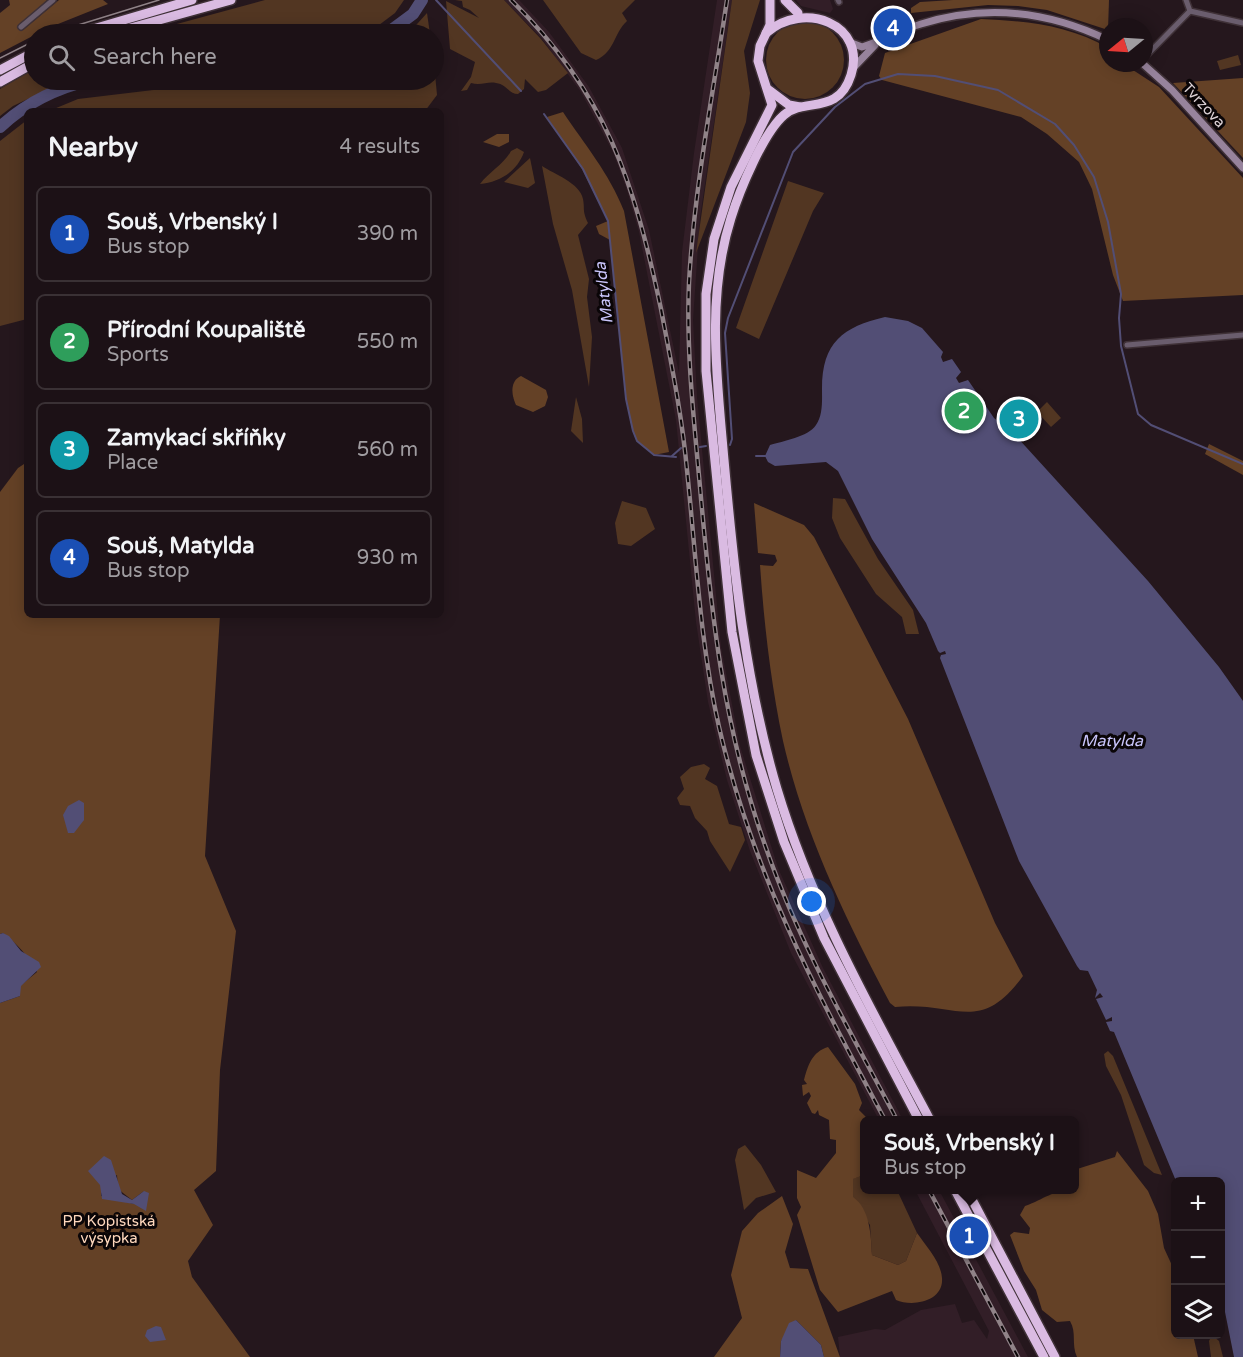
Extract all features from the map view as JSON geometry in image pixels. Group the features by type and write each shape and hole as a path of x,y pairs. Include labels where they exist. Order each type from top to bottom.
{"highway":[{"path":"110,24 192,0"},
{"path":"145,24 231,0"},
{"path":"770,0 771,16 760,46 758,61 760,75 772,105 742,161 721,213 706,294 706,371 732,632 754,744 784,842 824,938 917,1116"},
{"path":"785,0 798,13"},
{"path":"766,33 783,18 798,13 826,18 840,28 849,42 852,71 845,87 835,98 824,104 792,110 778,121 751,167 731,216 716,294 717,371 742,630 759,722 794,839 833,932 928,1116"},
{"path":"0,70 24,57"},
{"path":"0,82 24,69"},
{"path":"767,88 783,102 803,108"},
{"path":"957,1194 1044,1357"},
{"path":"969,1194 1055,1357"}],"street":[{"path":"24,24 52,0"},
{"path":"1186,0 1190,11"},
{"path":"1190,11 1243,23"},
{"path":"1153,49 1190,11"},
{"path":"849,42 862,47 933,20 967,14 1004,12 1055,19 1099,36"},
{"path":"852,71 862,56 880,41"},
{"name":"Tvrzova","path":"1152,72 1172,90 1243,168"},
{"path":"1127,345 1243,335"}],"shaded area":[{"path":"265,0 404,0 395,13 380,24 177,24"},
{"path":"455,0 504,0 541,39 568,73 546,90 538,92 525,79 524,89 518,94 493,83 471,83 467,90 461,91 471,77 475,62 450,49 446,1 479,18 463,7 462,1"},
{"path":"504,0 519,0 549,32 589,87 622,148 649,230 679,373 682,252 694,153 717,0 732,0 700,218 693,320 697,397 721,647 740,746 778,868 823,968 901,1116 877,1116 791,953 750,851 727,780 708,702 696,622 676,420 639,232 613,152 581,92 542,39"},
{"path":"543,0 635,0 622,13 627,21 610,48 596,60 581,53"},
{"path":"732,0 760,0 744,51 750,93 746,122 696,253"},
{"path":"796,0 830,0 833,9 830,13 801,6"},
{"path":"427,13 429,24 417,24"},
{"path":"805,21 820,24 837,38 844,60 841,75 827,92 805,99 790,96 773,82 766,60 769,45 783,28"},
{"path":"1238,55 1241,65 1220,70 1217,61"},
{"path":"24,75 24,90 47,90 13,106 0,116 0,89"},
{"path":"153,90 437,90 437,95 427,108 56,108 78,99"},
{"path":"24,122 24,320 0,326 0,141"},
{"path":"517,148 524,152 512,170 494,181 480,184 511,151"},
{"path":"530,158 535,183 528,188 504,182"},
{"path":"542,166 577,188 583,199 584,213 588,223 578,235 589,279 587,297 592,337 589,387 572,290 553,224"},
{"path":"788,181 824,193 813,211 759,339 736,328"},
{"path":"576,397 582,419 583,443 571,431"},
{"path":"1047,402 1061,418 1051,427 1037,412"},
{"path":"833,498 845,499 878,559 913,610 919,634 906,634 902,617 876,594 840,538 832,518"},
{"path":"622,501 646,508 655,529 631,546 618,544 615,523"},
{"path":"704,764 710,768 705,779 717,786 729,824 741,827 745,840 730,872 710,841 707,831 695,818 690,806 680,805 677,798 684,789 680,777 691,767"},
{"path":"1108,1051 1113,1056 1162,1175 1154,1173 1144,1165 1121,1095 1106,1066 1104,1054"},
{"path":"745,1145 761,1165 776,1192 756,1198 744,1210 735,1160 738,1149"},
{"path":"860,1176 860,1194 899,1194 917,1233 906,1261 898,1265 872,1255 870,1225 853,1198 852,1179"},
{"path":"917,1194 941,1194 1028,1357 840,1357 838,1337 875,1329 885,1330 921,1310 955,1304 962,1323 974,1320 987,1339 989,1331"},
{"path":"1217,1339 1219,1341 1223,1357 1211,1357 1209,1341"}],"green space":[{"path":"9,0 47,0 19,26 24,29 24,40 0,53 0,13 10,5"},
{"path":"59,0 103,0 108,4 58,24 30,24"},
{"path":"1109,0 1108,18 1099,18 1099,27 1047,10 988,5 911,13 911,8 920,2"},
{"path":"981,19 1014,21 1062,29 1099,43 1099,72 1136,72 1159,87 1243,178 1243,295 1123,301 1113,275 1092,189 1079,162 1047,134 1021,117 882,80 879,76 885,53"},
{"path":"1243,78 1243,158 1173,83"},
{"path":"563,112 604,172 624,211 669,452 654,455 637,441 632,429 626,399 610,240 599,234 596,226 608,221 582,169 547,117"},
{"path":"497,134 509,134 509,142 499,147 483,142"},
{"path":"521,376 546,390 548,397 545,406 533,412 516,405 512,388 517,378"},
{"path":"1209,444 1243,461 1243,475 1205,454"},
{"name":"PP Kopistská výsypka","path":"24,464 24,618 220,618 205,856 236,931 220,1070 216,1171 194,1190 213,1225 188,1261 192,1277 250,1357 0,1357 0,1003 20,996 20,986 37,972 18,946 3,933 0,934 0,492 18,468","holes":["117,1175 118,1189 132,1200 144,1191 134,1204 101,1196 101,1185"]},
{"path":"754,503 804,525 814,537 908,719 995,923 1023,976 1007,994 993,1005 980,1011 966,1012 916,1006 895,1007 890,1003 842,908 802,809 783,741 768,654 760,565 773,566 777,561 775,555 758,553"},
{"path":"828,1047 855,1084 862,1103 859,1110 865,1116 860,1116 860,1176 853,1179 853,1197 859,1202 866,1215 872,1255 898,1265 906,1261 917,1233 936,1260 942,1278 938,1293 926,1301 910,1303 896,1300 892,1291 838,1312 820,1290 797,1215 801,1207 797,1198 797,1170 816,1178 836,1153 836,1140 830,1139 829,1120 819,1115 818,1110 815,1114 812,1113 807,1103 811,1096 809,1092 803,1096 802,1085 807,1084 804,1080 807,1069 818,1052"},
{"path":"1117,1151 1148,1191 1158,1214 1164,1248 1171,1263 1171,1339 1194,1339 1198,1357 1077,1357 1070,1321 1057,1322 1042,1310 1036,1290 1024,1271 1010,1235 1014,1232 1029,1234 1030,1228 1020,1215 1025,1206 1052,1194 1079,1194 1079,1168 1115,1157"},
{"path":"782,1196 793,1224 785,1252 790,1268 808,1269 840,1357 824,1357 821,1345 796,1320 781,1341 780,1357 714,1357 742,1318 731,1275 742,1231 758,1213"}],"water":[{"name":"Matylda","path":"885,317 908,321 922,328 943,352 941,357 943,362 952,359 961,372 956,378 959,383 968,380 994,418 1015,435 1148,581 1219,667 1243,701 1243,1357 1234,1357 1225,1312 1225,1177 1174,1177 1114,1032 1110,1031 1106,1022 1112,1021 1112,1017 1106,1020 1096,999 1103,997 1100,993 1095,998 1097,990 1088,971 1080,970 1077,966 1019,861 940,658 941,655 946,654 945,651 940,653 938,651 926,623 872,539 838,471 826,462 775,466 768,462 765,456 770,445 801,436 816,425 821,412 823,373 831,348 847,332"},
{"path":"79,800 84,803 84,820 74,833 68,833 63,815 68,806"},
{"path":"0,934 9,936 21,951 39,962 41,967 21,986 20,996 0,1003"},
{"path":"104,1156 111,1160 122,1194 132,1200 144,1191 149,1193 146,1211 134,1204 102,1199 100,1185 88,1171"},
{"path":"796,1320 821,1345 824,1357 780,1357 781,1341 789,1323"},
{"path":"156,1326 161,1327 166,1340 150,1342 145,1336 147,1330"}],"waterway":[{"path":"400,24 413,14 422,0"},
{"name":"Matylda","path":"436,0 521,91"},
{"path":"730,445 732,439 725,333 728,318 793,152 835,107 865,84 898,74 935,76 998,90 1055,124 1074,145 1094,177 1108,222 1121,294 1119,318 1121,346 1138,414 1151,425 1243,464"},
{"path":"0,127 31,103 59,90"},
{"name":"Matylda","path":"544,114 583,169 608,221 626,399 633,431 637,441 654,455 676,457"},
{"path":"700,447 706,446"},
{"path":"672,456 681,448"},
{"path":"756,456 768,456"}],"tram line":[{"path":"81,24 159,0"},
{"path":"0,58 24,46"}],"railway":[{"path":"511,0 544,35 571,70 594,106 627,180 651,263 676,389 685,450 707,664 719,727 733,781 749,832 788,930 883,1116"},
{"path":"727,0 695,212 688,309 695,436 714,625 739,759 766,848 794,918 826,986 895,1116"},
{"path":"931,1194 1018,1357"}],"place":[{"name":"Souš, Matylda","path":"893,28"},
{"name":"Přírodní Koupaliště","path":"964,411"},
{"name":"Zamykací skříňky","path":"1019,419"},
{"name":"Souš, Vrbenský I","path":"969,1236"}]}
